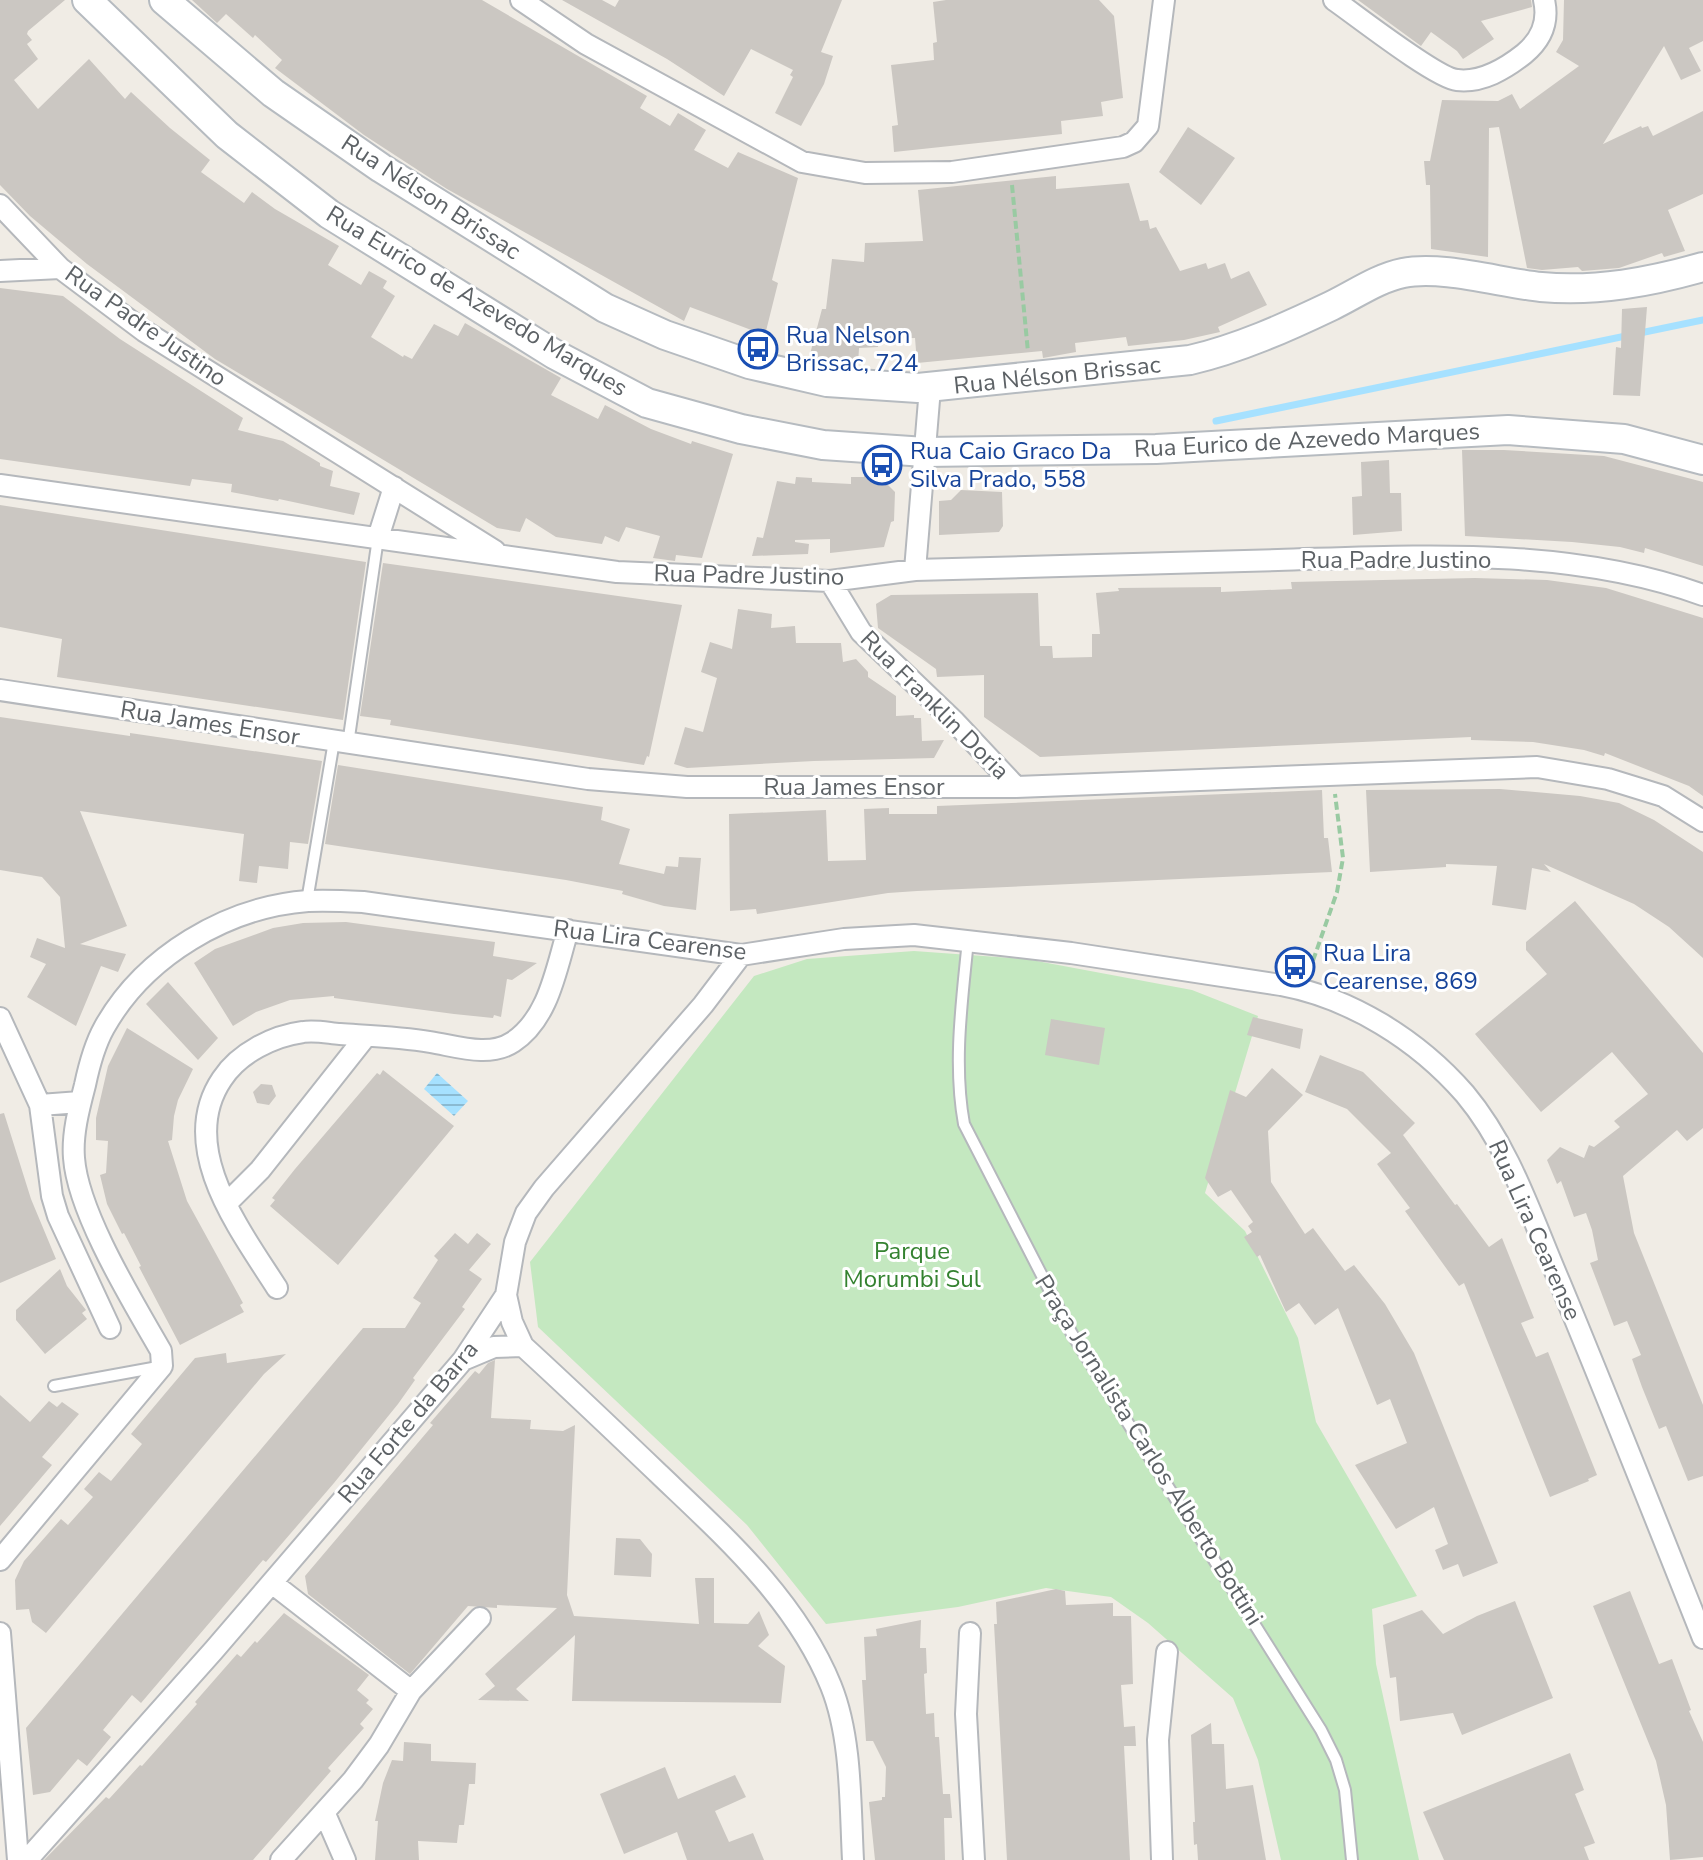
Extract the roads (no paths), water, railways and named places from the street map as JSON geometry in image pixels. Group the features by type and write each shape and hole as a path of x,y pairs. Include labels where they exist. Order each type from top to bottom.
{"street":[{"name":"Rua Eurico de Azevedo Marques","path":"87,0 227,135 329,214 554,354 647,403 741,429 823,445 925,452 1156,449 1508,430 1624,439 1703,460"},
{"name":"Rua Nélson Brissac","path":"164,0 297,110 381,168 605,308 665,335 749,364 827,382 930,388 1190,360 1215,354 1307,317 1402,273 1427,271 1541,287 1588,289 1630,284 1703,267"},
{"path":"521,0 586,44 802,162 865,173 952,172 1123,147 1142,135 1148,126 1164,0"},
{"path":"1334,0 1445,78 1473,80 1507,67 1527,52 1545,24 1544,0"},
{"name":"Rua Padre Justino","path":"0,205 60,268 144,331 502,556 617,572 830,581 915,570 1453,555 1593,567 1703,595"},
{"path":"0,271 60,268"},
{"path":"915,570 930,388"},
{"path":"0,485 502,556"},
{"path":"378,538 394,487"},
{"name":"Rua Franklin Doria","path":"830,581 861,632 955,722 1016,787"},
{"name":"Rua James Ensor","path":"0,690 588,779 687,787 1016,787 1537,767 1608,779 1663,796 1703,821"},
{"name":"Rua Lira Cearense","path":"162,1366 161,1351 100,1235 80,1189 74,1158 80,1102 91,1059 102,1031 118,1005 141,979 171,953 222,923 268,908 307,901 363,902 741,955 844,939 914,935 1223,975 1303,989 1362,1013 1394,1031 1440,1068 1466,1096 1492,1132 1513,1170 1703,1638"},
{"path":"277,1288 226,1204 208,1157 204,1134 206,1113 226,1073 242,1057 277,1038 305,1031 487,1050 512,1042 530,1027 547,999 568,930"},
{"name":"Rua Forte da Barra","path":"27,1860 272,1583 463,1360 506,1295 515,1242 526,1213 544,1188 703,1005 741,955"},
{"path":"0,1018 40,1105 52,1196 58,1216 110,1328"},
{"path":"226,1204 260,1170 366,1036"},
{"path":"40,1105 80,1102"},
{"path":"506,1295 512,1322 523,1346 728,1539 792,1615 831,1686 838,1709 848,1767 853,1860"},
{"path":"463,1360 494,1347 523,1346"},
{"path":"0,1560 162,1366"},
{"path":"272,1583 411,1691"},
{"path":"281,1860 325,1814 379,1745 411,1691 480,1618"},
{"path":"0,1633 18,1860"},
{"path":"970,1633 966,1714 974,1860"},
{"path":"1162,1860 1158,1740 1167,1652"},
{"path":"325,1814 345,1860"}],"lane":[{"path":"307,901 341,742 378,538"},
{"name":"Praça Jornalista Carlos Alberto Bottini","path":"968,940 959,1030 959,1098 964,1124 1072,1334 1321,1730 1336,1760 1345,1790 1352,1860"},
{"path":"54,1386 162,1366"}],"water":[{"path":"437,1073 468,1101 454,1116 424,1089"}],"waterway":[{"path":"1216,421 1703,320"}],"place":[{"name":"Rua Nelson Brissac, 724","path":"758,349"},
{"name":"Rua Caio Graco Da Silva Prado, 558","path":"882,465"},
{"name":"Rua Lira Cearense, 869","path":"1295,967"}],"park label":[{"name":"Parque Morumbi Sul","path":"912,1265"}]}
